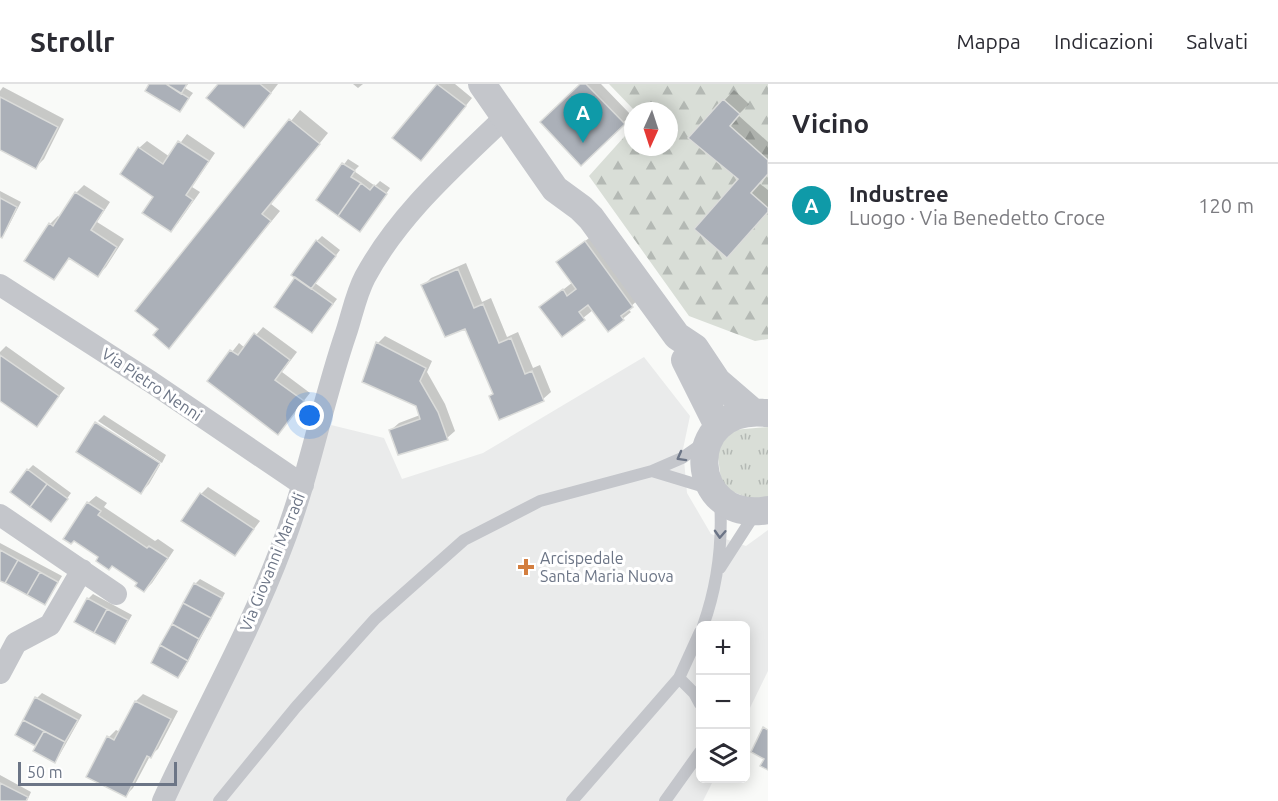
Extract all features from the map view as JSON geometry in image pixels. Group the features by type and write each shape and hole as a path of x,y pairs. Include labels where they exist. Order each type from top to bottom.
{"street":[{"path":"482,84 555,189 591,218 677,336 713,433"},
{"name":"Via Giovanni Marradi","path":"163,801 256,609 281,550 303,486 335,365 364,279 389,236 423,198 499,123 508,120"},
{"name":"Via Pietro Nenni","path":"0,285 303,486"},
{"path":"677,336 695,348 717,381 761,413"},
{"path":"761,413 734,416 713,433 705,449 703,463 706,476 715,493 731,506 743,511 762,511"},
{"path":"0,515 116,594"},
{"path":"0,673 16,643 50,626 82,570"}],"lane":[{"path":"219,801 296,707 375,620 464,540 540,501 652,471 682,458 713,433"},
{"path":"652,471 715,493 719,569 705,621"},
{"path":"719,569 762,511"},
{"path":"572,801 679,678 696,641"},
{"path":"679,678 696,697"},
{"path":"665,801 696,758"}],"shaded area":[{"name":"Arcispedale Santa Maria Nuova","path":"644,357 690,416 683,449 687,493 711,534 746,546 768,530 768,671 750,708 750,621 696,621 696,783 712,783 703,801 168,801 331,425 384,438 402,479 483,453"}],"green space":[{"path":"609,84 768,84 768,339 755,341 689,316 589,176 624,137 624,156 678,156 678,102 626,102"},
{"path":"768,427 768,500 757,502 722,487 717,450 733,430"}],"building":[{"path":"149,84 166,84 189,98 180,112 145,91"},
{"path":"166,84 187,84 181,94"},
{"path":"218,84 260,84 271,93 244,128 206,98"},
{"path":"437,84 466,106 421,161 392,138"},
{"path":"580,84 586,84 624,125 581,166 540,122"},
{"path":"0,97 58,127 36,169 0,150"},
{"path":"723,99 740,114 730,126 768,160 768,174 751,193 768,208 768,212 727,258 694,229 738,179 688,138"},
{"path":"289,119 320,144 262,214 271,221 169,349 153,335 158,329 135,311"},
{"path":"178,141 209,161 186,195 193,200 171,232 142,213 153,197 120,174 138,147 163,164"},
{"path":"342,163 355,171 351,177 361,183 338,216 316,200"},
{"path":"361,183 370,190 374,185 387,194 360,232 338,216"},
{"path":"75,192 104,210 91,230 117,247 98,277 69,258 54,280 24,261 49,223 53,226"},
{"path":"0,198 17,207 2,238 0,237"},
{"path":"316,240 336,256 311,289 291,275"},
{"path":"585,241 633,307 621,316 624,320 608,332 588,305 579,312 585,320 562,337 539,307 563,289 567,296 576,289 556,262"},
{"path":"458,269 474,308 483,304 499,343 511,338 525,374 532,371 544,401 499,420 489,396 493,394 465,329 445,337 421,285"},
{"path":"295,277 333,304 312,333 274,307"},
{"path":"254,333 290,360 275,380 304,401 278,435 207,381 230,350 238,355"},
{"path":"376,342 426,368 420,381 438,412 448,440 398,455 389,430 420,419 416,406 362,382"},
{"path":"0,355 59,396 37,427 0,401"},
{"path":"95,422 160,463 141,494 76,452"},
{"path":"27,469 47,484 30,507 10,492"},
{"path":"47,484 68,499 51,522 30,507"},
{"path":"200,493 254,529 235,556 181,521"},
{"path":"87,502 101,511 98,515 147,548 149,546 168,558 144,592 135,586 137,583 112,566 109,570 96,561 98,557 74,541 71,544 63,539"},
{"path":"0,550 18,560 5,583 0,581"},
{"path":"18,560 40,572 27,595 5,583"},
{"path":"40,572 58,582 45,605 27,595"},
{"path":"194,583 222,598 211,618 183,603"},
{"path":"87,598 107,609 94,633 74,622"},
{"path":"183,603 211,618 199,639 172,624"},
{"path":"107,609 128,620 115,644 94,633"},
{"path":"172,624 199,639 188,661 160,645"},
{"path":"160,645 188,661 178,678 151,663"},
{"path":"35,697 78,720 65,742 23,720"},
{"path":"135,701 171,719 151,758 147,756 126,797 86,777 107,736 114,740"},
{"path":"23,720 44,731 35,746 15,735"},
{"path":"763,727 768,730 768,770 760,766 764,759 751,752"},
{"path":"44,731 65,742 55,763 33,751"},
{"path":"0,783 28,797 26,801 0,801"}],"place":[{"name":"Industree","path":"583,143"},
{"name":"Arcispedale Santa Maria Nuova","path":"526,567"}]}
